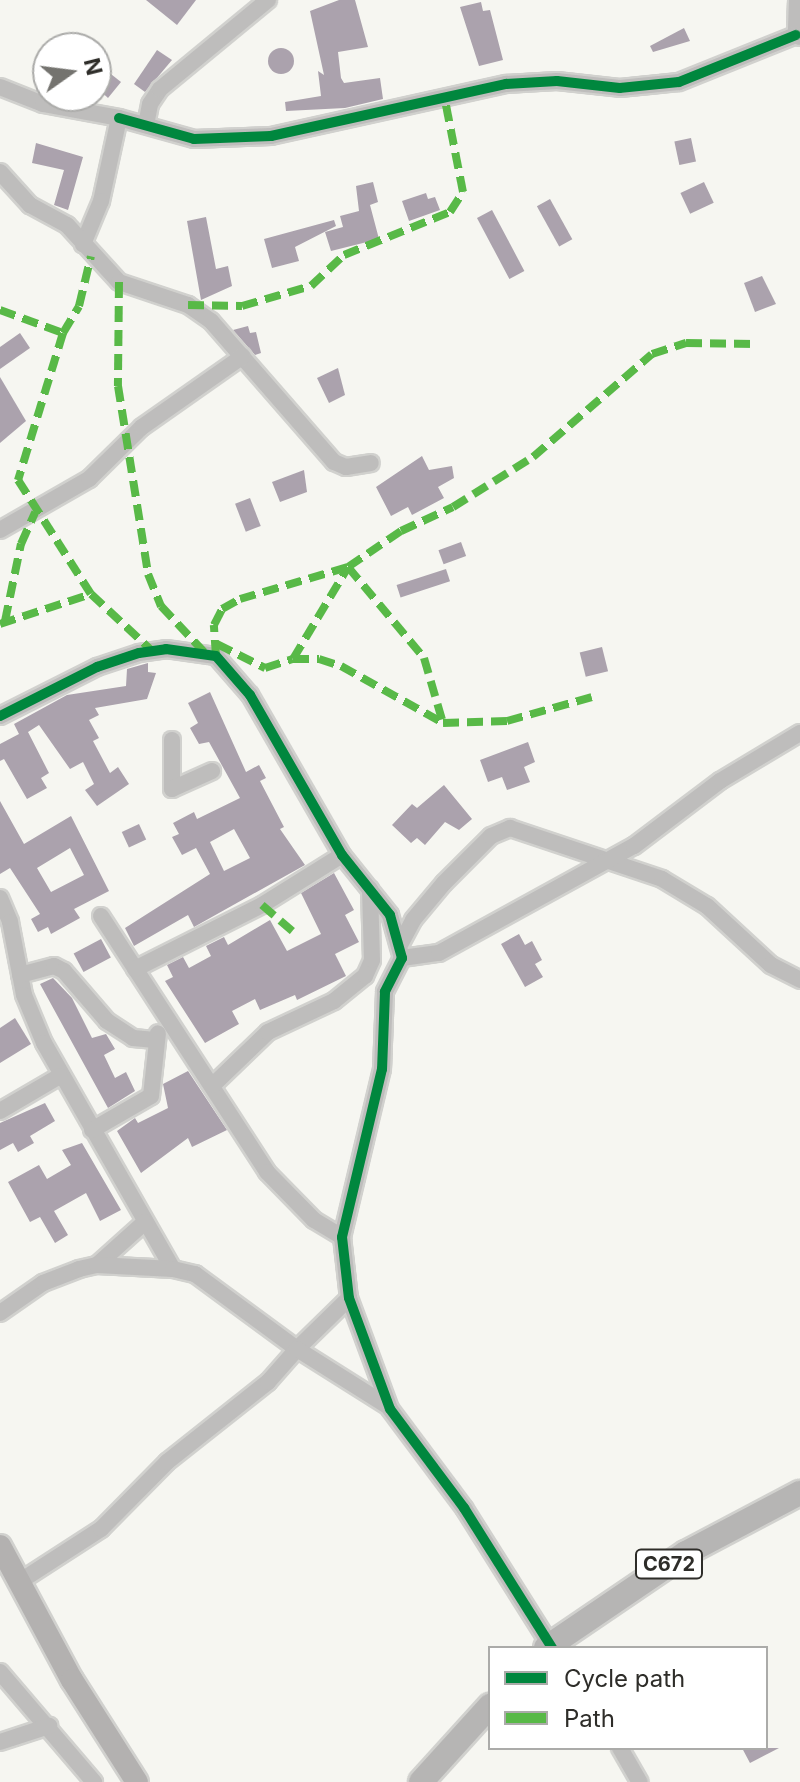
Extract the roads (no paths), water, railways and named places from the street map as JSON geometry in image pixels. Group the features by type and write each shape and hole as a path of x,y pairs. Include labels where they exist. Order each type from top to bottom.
{"main road":[{"name":"C672","path":"550,1646 686,1553 800,1493"},
{"path":"421,1782 488,1708"}],"street":[{"path":"146,125 150,104 160,89 268,0"},
{"path":"0,87 43,104 119,118 180,136 222,140 335,124 506,84 655,87 720,69 798,36 797,0"},
{"path":"83,244 101,201 119,118"},
{"path":"0,172 26,202 60,219 119,282 201,313 243,356 323,453 341,466 371,463"},
{"path":"0,530 77,488 142,427 243,356"},
{"path":"0,716 97,667 139,653 166,649 216,656 250,695 342,855 390,915 401,951"},
{"path":"401,951 439,953 654,834 738,769 800,733"},
{"path":"172,740 172,789 212,771"},
{"path":"390,1409 349,1298 342,1237 382,1069 385,992 401,951 427,902 500,829 521,829 607,861 653,874 698,900 764,960 800,980"},
{"path":"135,969 262,905 342,855"},
{"path":"213,1085 268,1032 334,1001 365,976 372,960 370,889"},
{"path":"0,898 20,975 60,1076 173,1269"},
{"path":"101,916 166,1022 213,1085 273,1181 314,1220 342,1237"},
{"path":"20,975 54,966 64,971 118,1029 155,1040"},
{"path":"92,1130 151,1096 155,1040 166,1022"},
{"path":"0,1111 60,1076"},
{"path":"97,1265 145,1222"},
{"path":"0,1313 43,1283 97,1265 173,1269 195,1274 297,1349 350,1378 390,1409 464,1508 548,1646"},
{"path":"19,1582 101,1529 167,1462 268,1382 349,1298"},
{"path":"0,1546 137,1782"},
{"path":"0,1672 94,1782"},
{"path":"0,1742 49,1726"},
{"path":"621,1750 640,1782"}]}
